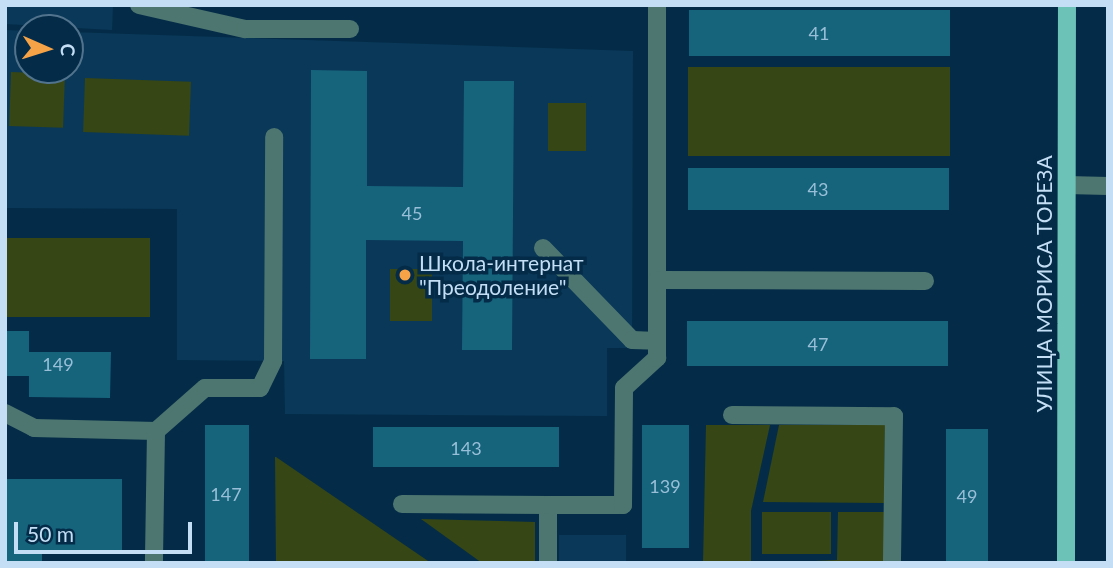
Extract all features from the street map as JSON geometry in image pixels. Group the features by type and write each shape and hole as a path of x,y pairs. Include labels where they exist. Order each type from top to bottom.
{"main road":[{"name":"УЛИЦА МОРИСА ТОРЕЗА","path":"1066,563 1067,5"}],"lane":[{"path":"139,5 245,29 350,29"},
{"path":"402,504 623,505 624,388 657,358 657,5"},
{"path":"5,413 34,428 156,431 205,388 260,388 273,361 274,138"},
{"path":"1067,185 1108,186"},
{"path":"544,248 632,340 657,341"},
{"path":"657,280 925,281"},
{"path":"732,415 894,416 892,563"},
{"path":"154,563 156,431"},
{"path":"548,505 548,563"}],"shaded area":[{"path":"5,5 113,7 112,30 84,28 84,14 14,14 14,25 5,24"},
{"name":"Школа-интернат \"Преодоление\"","path":"5,30 14,30 14,84 84,84 84,32 633,51 632,348 607,348 607,416 285,414 284,361 177,360 177,209 5,208"},
{"path":"559,535 626,535 626,563 559,563"}],"green space":[{"path":"688,67 950,67 950,156 688,156"},
{"path":"11,72 14,72 14,84 65,84 63,128 9,126"},
{"path":"85,78 191,82 189,136 83,132"},
{"path":"548,103 586,103 586,151 548,151"},
{"path":"5,238 150,238 150,317 5,317"},
{"path":"390,269 432,269 432,321 390,321"},
{"path":"706,425 770,425 751,511 751,563 703,563"},
{"path":"779,425 885,425 884,503 763,502"},
{"path":"276,457 431,563 276,563"},
{"path":"762,512 831,512 831,554 762,554"},
{"path":"838,512 885,512 884,563 771,563 837,560"},
{"path":"421,519 535,522 535,563 482,563"}],"building":[{"path":"689,10 950,10 950,56 689,56"},
{"path":"311,70 367,71 367,186 463,187 464,81 514,81 512,350 462,350 463,241 366,240 366,359 310,359"},
{"path":"688,168 949,168 949,210 688,210"},
{"path":"687,321 948,321 948,366 687,366"},
{"path":"5,331 29,331 29,352 111,352 110,398 29,397 29,376 5,376"},
{"path":"205,425 249,425 249,563 205,563"},
{"path":"642,425 689,425 689,548 642,548"},
{"path":"373,427 559,427 559,467 373,467"},
{"path":"946,429 988,429 988,563 946,563"},
{"path":"7,479 122,479 122,550 42,550 42,563 7,563"}],"place":[{"name":"Школа-интернат \"Преодоление\"","path":"405,275"}]}
